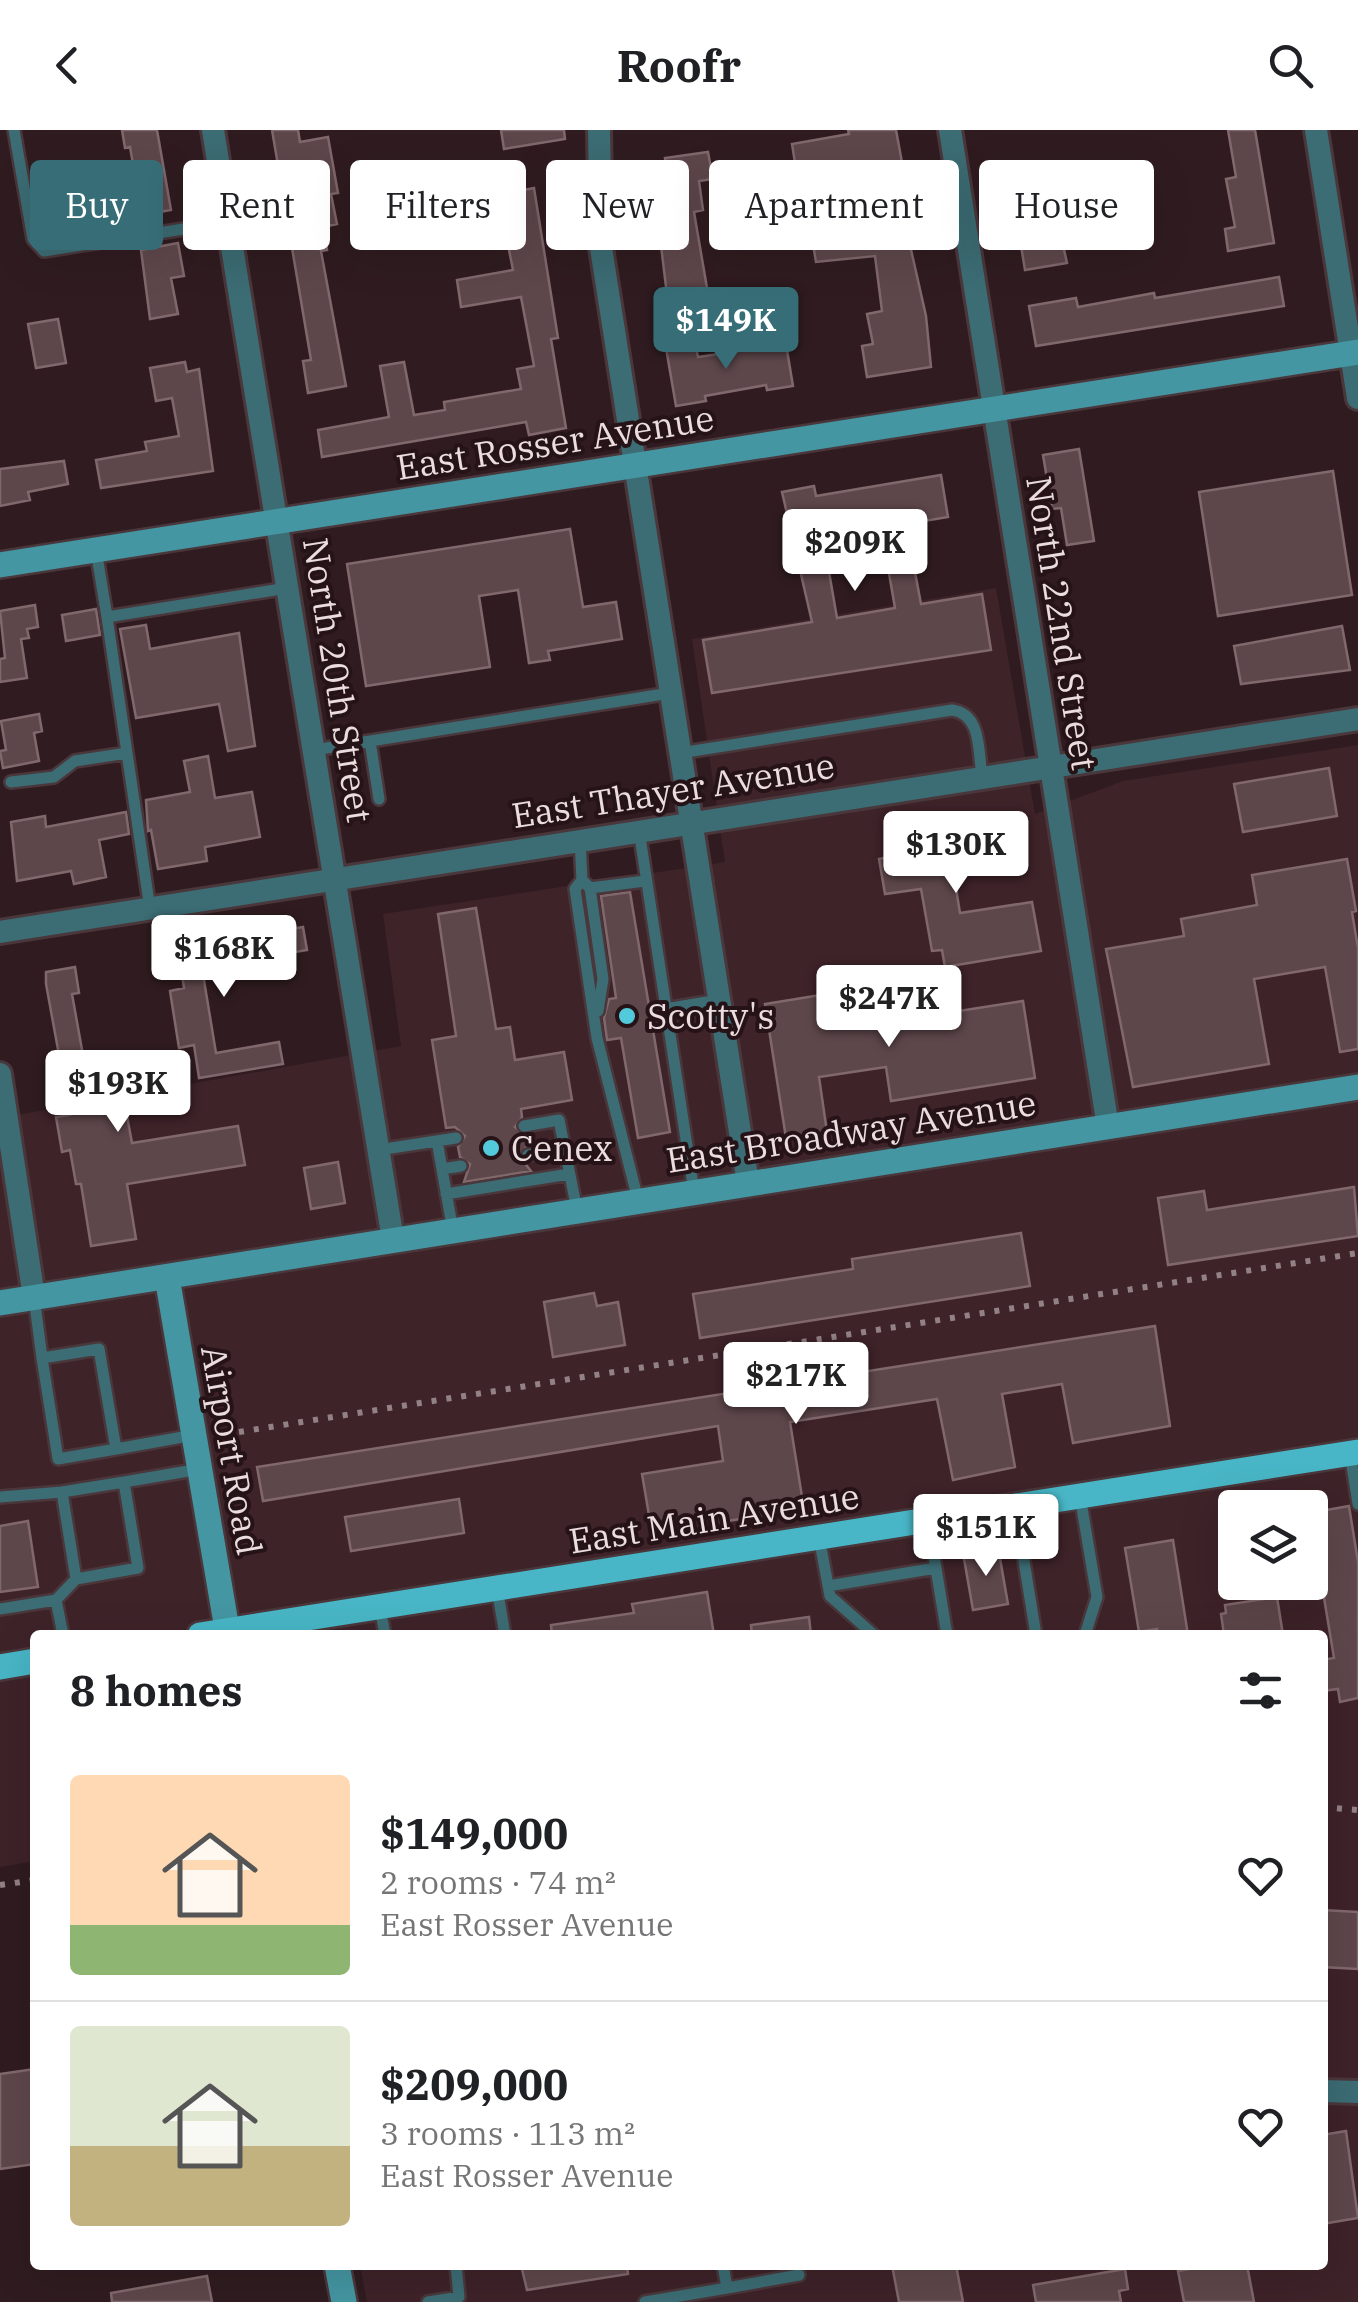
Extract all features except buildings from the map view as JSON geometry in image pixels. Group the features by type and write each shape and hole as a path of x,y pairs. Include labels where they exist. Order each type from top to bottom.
{"main road":[{"name":"East Main Avenue","path":"244,1630 1354,1453"},
{"path":"0,1667 30,1662"}],"street":[{"name":"North 20th Street","path":"213,130 218,160"},
{"path":"599,130 601,248 748,1183"},
{"name":"North 22nd Street","path":"950,130 991,410 1108,1127"},
{"path":"1316,130 1354,352 1358,398"},
{"name":"North 20th Street","path":"232,250 393,1240"},
{"name":"East Rosser Avenue","path":"0,565 1354,352"},
{"name":"East Thayer Avenue","path":"0,932 1358,719"},
{"path":"0,1074 34,1298"},
{"name":"East Broadway Avenue","path":"0,1303 1358,1087"},
{"name":"Airport Road","path":"167,1277 227,1630"},
{"path":"1328,2090 1358,2092"},
{"path":"338,2270 344,2302"}],"lane":[{"path":"14,130 33,239 44,251 183,229"},
{"path":"96,550 150,908"},
{"path":"107,617 287,588"},
{"path":"314,750 670,692"},
{"path":"680,753 959,710 974,723 982,776"},
{"path":"370,741 379,800"},
{"path":"11,782 54,776 75,761 127,753"},
{"path":"639,830 694,1192"},
{"path":"580,840 586,884"},
{"path":"638,1200 597,1038 575,889 586,884 645,881"},
{"path":"665,1009 719,1000"},
{"path":"524,1126 558,1120 576,1210"},
{"path":"378,1150 456,1138"},
{"path":"437,1141 453,1231"},
{"path":"528,1155 564,1149"},
{"path":"442,1169 461,1166"},
{"path":"446,1194 570,1174"},
{"path":"34,1298 58,1459 194,1435"},
{"path":"42,1358 99,1349 116,1449"},
{"path":"1354,1453 1358,1504"},
{"path":"0,1497 62,1492 200,1468"},
{"path":"0,1609 56,1600 76,1579 138,1568 124,1482"},
{"path":"62,1492 76,1579"},
{"path":"1080,1496 1097,1598 1087,1630"},
{"path":"1015,1506 1035,1630"},
{"path":"928,1520 946,1630"},
{"path":"819,1537 830,1596 868,1630"},
{"path":"828,1586 936,1568"},
{"path":"498,1588 504,1630"},
{"path":"56,1600 62,1630"},
{"path":"380,1606 384,1630"},
{"path":"428,2302 459,2299 456,2270"},
{"path":"724,2270 726,2288"},
{"path":"645,2302 799,2275"}],"shaded area":[{"path":"996,588 1035,814 1123,781 1358,745 1358,2302 367,2302 361,2270 1328,2270 1328,1630 30,1630 30,1862 0,1867 0,1118 401,1046 383,914 725,862 692,639"}],"railway":[{"path":"239,1432 1358,1253"},
{"path":"1328,1808 1358,1810"},
{"path":"0,1885 30,1881"}],"place":[{"name":"Scotty's","path":"627,1016"},
{"name":"Cenex","path":"491,1148"}]}
